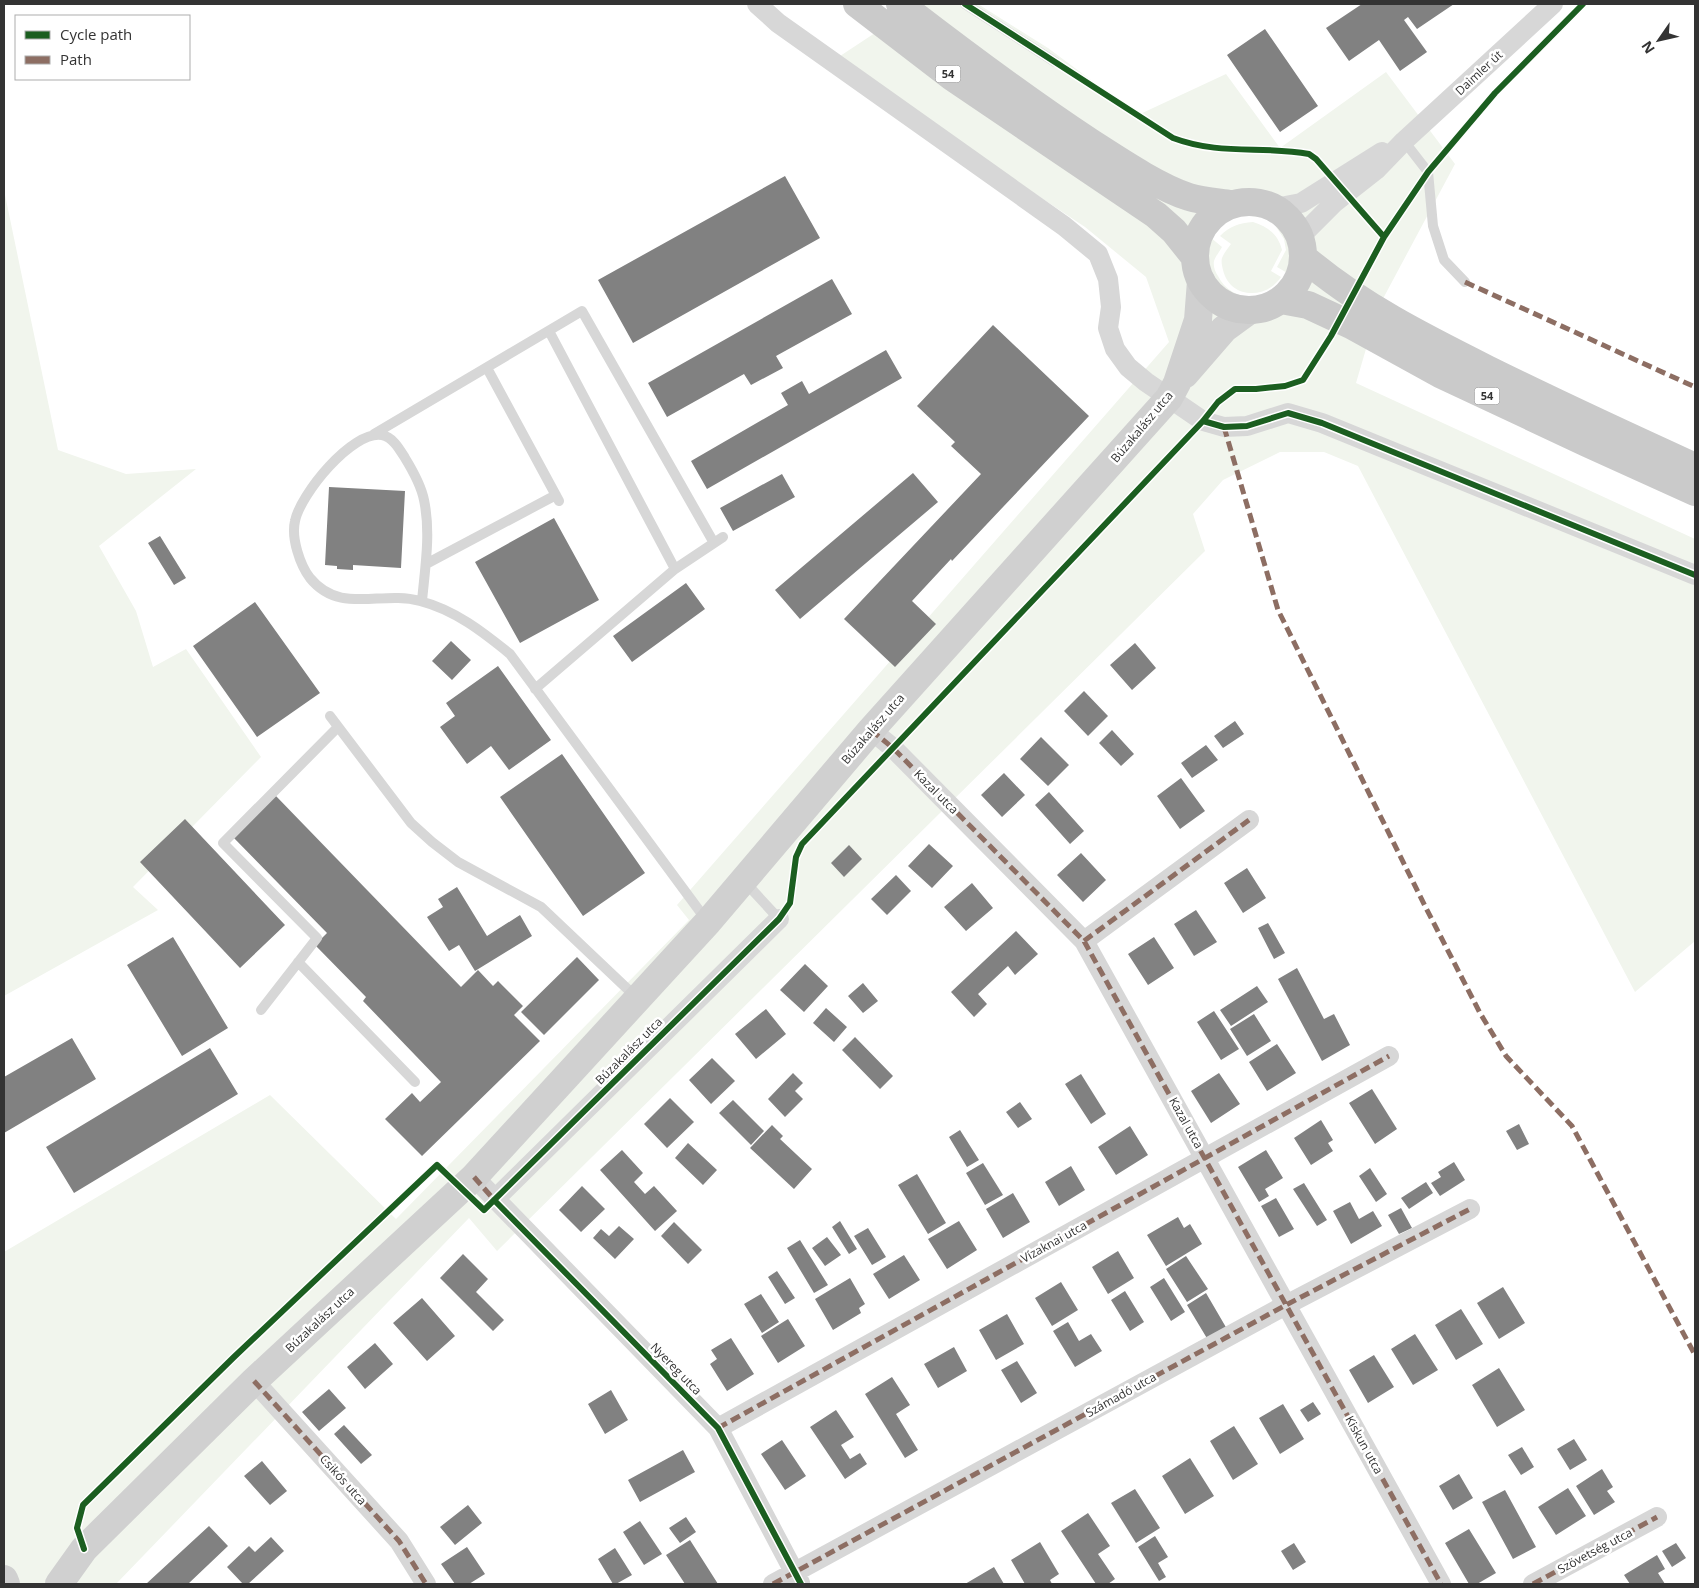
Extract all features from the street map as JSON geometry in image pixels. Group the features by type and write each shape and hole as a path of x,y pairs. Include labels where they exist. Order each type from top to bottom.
{"main road":[{"name":"54","path":"857,4 952,78 1156,215 1174,231 1197,268 1206,290 1221,303 1235,308 1250,310 1261,309 1281,300 1308,305 1351,325 1440,374 1695,492"},
{"name":"54","path":"900,4 1047,113 1120,161 1190,198 1231,204"},
{"name":"54","path":"1197,268 1197,237 1214,214 1231,204 1245,201 1260,202 1274,208 1290,220 1301,247 1327,277 1415,333 1695,467"},
{"path":"1281,300 1294,285 1302,267 1301,247"}],"street":[{"path":"757,4 786,28 1064,226 1098,254 1108,279 1112,307 1108,328 1115,349 1128,367 1173,390 1203,421 1224,427 1247,426 1288,413 1322,423 1695,575"},
{"name":"Daimler út","path":"1301,247 1334,203 1376,170 1404,141 1553,4"},
{"name":"Daimler út","path":"1274,208 1300,203 1370,159 1404,141"},
{"name":"Búzakalász utca","path":"1173,390 1198,320 1197,268"},
{"name":"Búzakalász utca","path":"59,1584 84,1549 254,1382 474,1178 708,922 871,730 1173,390 1224,329 1250,310"},
{"name":"Kazal utca","path":"871,730 893,748 1084,941 1286,1305"},
{"path":"1084,941 1249,820"},
{"name":"Búzakalász utca","path":"494,1200 780,919"},
{"name":"Vízaknai utca","path":"718,1428 1390,1056"},
{"name":"Nyereg utca","path":"474,1178 718,1428 798,1578"},
{"name":"Számadó utca","path":"773,1584 798,1578 1286,1305 1470,1209"},
{"name":"Kiskun utca","path":"1286,1305 1441,1584"},
{"name":"Csikós utca","path":"254,1382 399,1541 426,1584"},
{"name":"Szövetség utca","path":"1533,1584 1657,1517"},
{"path":"4,1579 6,1584"}],"lane":[{"path":"965,4 1056,62"},
{"path":"1404,141 1428,172 1433,226 1444,260 1465,282"},
{"path":"708,922 510,654 489,636 448,611 422,601 407,597 345,600 332,596 310,578 298,553 294,522 299,508 317,479 347,449 582,311 714,543"},
{"path":"549,331 675,570"},
{"path":"426,564 557,498 487,368"},
{"path":"371,436 382,435 391,440 403,455 424,499 427,551 422,601"},
{"path":"535,689 675,570 723,537"},
{"path":"330,716 411,823 458,862 541,907 638,999"},
{"path":"261,1010 317,938 222,843 338,728"},
{"path":"744,881 780,919"},
{"path":"298,962 415,1082"}],"shaded area":[{"path":"919,4 978,4 1048,48 1138,115 1226,74 1280,148 1386,72 1455,164 1378,308 1356,383 1695,539 1695,941 1635,992 1358,466 1324,452 1280,452 1223,480 1193,514 1205,551 497,1251 469,1218 116,1584 4,1584 4,1252 270,1095 396,1219 689,920 677,905 1169,342 1146,277 1085,227 834,60","holes":["1245,215 1265,218 1273,222 1284,239 1286,250 1277,267 1289,274 1274,290 1264,295 1254,297 1243,296 1225,286 1217,274 1214,261 1222,247 1210,237 1221,226 1234,218"]},
{"path":"4,190 58,450 126,474 196,469 99,546 136,611 153,667 186,649 261,757 133,887 158,910 4,996"},
{"path":"1253,222 1263,226 1275,235 1282,250 1271,271 1281,277 1267,290 1258,293 1240,291 1227,280 1223,270 1222,259 1231,244 1220,236 1235,226"}],"building":[{"path":"1362,4 1454,4 1417,29 1408,17 1404,20 1427,52 1400,71 1379,40 1349,61 1326,28"},
{"path":"1265,29 1318,106 1280,132 1227,55"},
{"path":"785,176 820,238 633,343 598,280"},
{"path":"832,279 852,314 776,356 783,368 751,385 744,374 667,417 648,383"},
{"path":"993,325 1089,416 912,601 936,624 895,667 844,619 981,474 951,446 955,442 917,406"},
{"path":"886,350 902,378 707,489 691,461 788,405 781,393 802,381 809,394"},
{"path":"913,473 938,502 800,619 775,590"},
{"path":"782,474 795,497 733,531 720,508"},
{"path":"329,487 405,491 401,568 353,565 353,570 337,569 337,566 325,565"},
{"path":"554,518 599,600 520,643 475,562"},
{"path":"160,536 186,578 174,585 148,543"},
{"path":"686,583 705,609 632,662 613,636"},
{"path":"255,602 320,693 257,737 193,646"},
{"path":"451,641 471,660 452,680 432,661"},
{"path":"1135,643 1156,668 1132,690 1110,665"},
{"path":"498,666 551,740 509,770 491,746 467,764 440,727 455,716 446,703"},
{"path":"1084,691 1108,716 1088,736 1064,711"},
{"path":"1235,721 1244,734 1223,748 1214,736"},
{"path":"1112,730 1134,754 1121,766 1099,743"},
{"path":"1041,737 1069,765 1048,786 1020,759"},
{"path":"1206,745 1218,760 1192,778 1181,763"},
{"path":"562,754 645,873 583,916 500,797"},
{"path":"1004,773 1025,795 1002,817 981,795"},
{"path":"1181,778 1205,811 1180,829 1157,796"},
{"path":"1049,792 1084,831 1070,844 1035,805"},
{"path":"275,795 461,987 478,970 493,986 498,981 523,1006 514,1015 540,1041 422,1156 385,1119 412,1093 420,1102 441,1082 363,1001 366,997 315,945 327,933 232,836"},
{"path":"185,819 285,925 240,968 140,862"},
{"path":"929,844 953,866 932,888 908,866"},
{"path":"849,845 862,859 844,877 831,863"},
{"path":"1081,853 1106,880 1083,902 1057,875"},
{"path":"1247,868 1266,898 1243,913 1224,883"},
{"path":"896,875 911,891 887,915 871,899"},
{"path":"972,883 993,908 966,931 944,907"},
{"path":"457,887 487,936 520,915 532,936 475,971 459,945 449,951 427,917 443,907 438,899"},
{"path":"1196,910 1217,942 1194,956 1174,924"},
{"path":"1268,923 1285,953 1274,959 1258,928"},
{"path":"1016,931 1038,954 1015,975 1008,966 978,994 987,1004 974,1017 951,992"},
{"path":"173,937 228,1028 182,1056 127,965"},
{"path":"1154,937 1174,968 1148,985 1128,954"},
{"path":"577,957 599,980 544,1035 521,1012"},
{"path":"805,964 828,986 804,1012 780,990"},
{"path":"1297,968 1324,1019 1334,1014 1350,1045 1322,1061 1278,979"},
{"path":"863,983 878,1001 863,1013 848,996"},
{"path":"1257,986 1268,1002 1231,1026 1220,1010"},
{"path":"826,1008 847,1027 834,1042 813,1023"},
{"path":"766,1009 786,1034 756,1059 735,1034"},
{"path":"1214,1011 1239,1049 1221,1060 1197,1022"},
{"path":"1254,1014 1271,1041 1247,1056 1230,1029"},
{"path":"855,1037 893,1076 880,1089 842,1050"},
{"path":"72,1038 96,1079 4,1133 4,1077"},
{"path":"1277,1044 1296,1073 1267,1091 1249,1062"},
{"path":"210,1048 238,1094 74,1193 46,1147"},
{"path":"712,1058 735,1081 711,1104 689,1080"},
{"path":"793,1073 803,1083 795,1091 803,1099 785,1117 768,1099"},
{"path":"1219,1073 1240,1104 1211,1123 1191,1091"},
{"path":"1081,1074 1106,1114 1091,1124 1065,1084"},
{"path":"1372,1089 1397,1129 1375,1144 1349,1103"},
{"path":"670,1098 694,1122 667,1148 644,1124"},
{"path":"733,1100 764,1131 751,1145 719,1113"},
{"path":"1020,1102 1032,1119 1018,1128 1006,1112"},
{"path":"1321,1120 1333,1140 1328,1143 1333,1151 1311,1165 1294,1138"},
{"path":"1519,1124 1529,1144 1517,1150 1506,1131"},
{"path":"772,1125 783,1136 780,1139 812,1169 794,1189 750,1148"},
{"path":"1130,1126 1148,1155 1116,1175 1098,1147"},
{"path":"960,1130 979,1160 967,1167 949,1137"},
{"path":"688,1143 717,1170 703,1185 675,1158"},
{"path":"622,1150 643,1173 634,1182 645,1194 654,1186 677,1211 655,1231 600,1170"},
{"path":"1266,1150 1283,1178 1265,1189 1269,1196 1259,1202 1238,1167"},
{"path":"1454,1162 1465,1180 1440,1196 1431,1183 1441,1177 1438,1172"},
{"path":"983,1163 1003,1195 985,1205 966,1173"},
{"path":"1071,1166 1085,1190 1059,1206 1045,1182"},
{"path":"1370,1168 1387,1194 1376,1202 1359,1176"},
{"path":"917,1174 946,1223 928,1234 898,1185"},
{"path":"1426,1182 1433,1193 1409,1209 1401,1198"},
{"path":"1304,1183 1327,1220 1317,1226 1293,1189"},
{"path":"582,1186 605,1209 581,1232 559,1210"},
{"path":"1013,1193 1030,1222 1003,1238 986,1209"},
{"path":"1276,1198 1294,1229 1279,1237 1261,1206"},
{"path":"1350,1202 1359,1219 1373,1211 1382,1226 1351,1244 1333,1211"},
{"path":"1401,1208 1412,1228 1399,1234 1388,1215"},
{"path":"1178,1217 1184,1228 1190,1224 1202,1244 1166,1266 1147,1235"},
{"path":"840,1221 857,1249 849,1254 832,1227"},
{"path":"959,1221 977,1250 947,1269 928,1239"},
{"path":"674,1222 702,1250 688,1264 661,1236"},
{"path":"619,1226 634,1239 615,1259 593,1238 601,1229 609,1236"},
{"path":"868,1228 886,1257 872,1265 854,1236"},
{"path":"827,1237 841,1255 825,1266 812,1248"},
{"path":"800,1240 828,1285 814,1293 787,1248"},
{"path":"1118,1251 1134,1278 1108,1294 1092,1267"},
{"path":"463,1254 488,1279 476,1292 504,1320 493,1331 440,1278"},
{"path":"904,1255 920,1280 889,1299 873,1274"},
{"path":"1186,1256 1208,1289 1187,1302 1166,1269"},
{"path":"777,1271 795,1298 785,1304 768,1277"},
{"path":"850,1278 865,1304 859,1308 861,1313 833,1330 815,1299"},
{"path":"1164,1278 1185,1312 1171,1321 1150,1287"},
{"path":"1061,1282 1078,1310 1052,1326 1035,1298"},
{"path":"1503,1287 1525,1323 1499,1339 1477,1303"},
{"path":"1125,1291 1144,1322 1130,1331 1111,1300"},
{"path":"1206,1293 1227,1329 1208,1340 1187,1305"},
{"path":"761,1294 779,1322 762,1333 744,1304"},
{"path":"422,1298 455,1336 427,1361 393,1323"},
{"path":"1461,1309 1483,1344 1456,1360 1435,1325"},
{"path":"1007,1314 1024,1344 996,1360 979,1330"},
{"path":"788,1319 805,1346 778,1363 761,1336"},
{"path":"1068,1322 1079,1341 1091,1334 1102,1351 1075,1367 1053,1331"},
{"path":"1415,1334 1438,1370 1413,1385 1391,1349"},
{"path":"731,1338 754,1374 727,1391 710,1364 717,1359 711,1350"},
{"path":"375,1343 393,1364 365,1389 347,1367"},
{"path":"954,1347 967,1371 938,1388 924,1364"},
{"path":"1374,1355 1394,1387 1368,1403 1349,1370"},
{"path":"1017,1361 1037,1393 1021,1403 1001,1370"},
{"path":"1499,1368 1525,1410 1497,1427 1472,1385"},
{"path":"892,1377 910,1405 896,1414 918,1450 905,1458 865,1394"},
{"path":"329,1389 346,1408 319,1431 302,1412"},
{"path":"611,1390 628,1420 605,1434 588,1404"},
{"path":"1313,1402 1321,1414 1308,1422 1300,1410"},
{"path":"1283,1404 1304,1439 1280,1454 1259,1418"},
{"path":"836,1410 854,1437 841,1445 850,1459 860,1453 867,1464 845,1479 810,1427"},
{"path":"344,1425 372,1455 361,1464 334,1434"},
{"path":"1234,1426 1258,1464 1233,1480 1210,1441"},
{"path":"1574,1439 1587,1460 1570,1470 1557,1449"},
{"path":"782,1440 806,1476 785,1490 761,1454"},
{"path":"1522,1447 1534,1467 1521,1475 1508,1455"},
{"path":"683,1450 695,1472 640,1502 628,1480"},
{"path":"1190,1458 1214,1496 1185,1514 1162,1476"},
{"path":"262,1461 287,1491 270,1505 244,1476"},
{"path":"1602,1469 1613,1487 1607,1491 1615,1502 1594,1515 1576,1486"},
{"path":"1459,1474 1473,1498 1453,1510 1439,1486"},
{"path":"1568,1488 1586,1516 1556,1535 1538,1507"},
{"path":"1135,1489 1160,1528 1136,1543 1111,1503"},
{"path":"1505,1490 1536,1547 1513,1559 1482,1502"},
{"path":"468,1505 482,1523 455,1545 440,1527"},
{"path":"1088,1513 1110,1546 1098,1554 1115,1579 1108,1584 1096,1584 1061,1531"},
{"path":"686,1517 696,1532 680,1543 669,1528"},
{"path":"640,1521 662,1554 644,1565 623,1532"},
{"path":"209,1526 228,1546 188,1584 146,1584"},
{"path":"1469,1529 1496,1573 1477,1584 1469,1584 1445,1543"},
{"path":"1155,1536 1168,1557 1158,1563 1166,1577 1159,1581 1138,1547"},
{"path":"271,1537 284,1551 248,1584 243,1584 227,1567 249,1546 255,1552"},
{"path":"690,1540 718,1584 685,1584 666,1555"},
{"path":"1040,1542 1059,1574 1050,1580 1052,1584 1025,1584 1011,1560"},
{"path":"1294,1543 1306,1562 1293,1570 1281,1551"},
{"path":"1676,1543 1686,1558 1672,1567 1662,1551"},
{"path":"467,1547 485,1574 469,1584 455,1584 441,1564"},
{"path":"615,1548 632,1575 613,1584 598,1559"},
{"path":"1657,1555 1665,1569 1658,1573 1665,1584 1630,1584 1624,1575"},
{"path":"994,1567 1004,1584 965,1584"}],"marked path":[{"path":"1465,282 1695,387"},
{"path":"1224,427 1278,610 1426,908 1480,1013 1506,1056 1572,1126 1695,1355"},
{"path":"871,730 893,748 1084,941 1441,1584"},
{"path":"1084,941 1249,820"},
{"path":"718,1428 1389,1056"},
{"path":"474,1177 497,1203"},
{"path":"773,1584 1286,1305 1470,1209"},
{"path":"254,1381 399,1541 426,1584"},
{"path":"1533,1584 1657,1517"}],"cycle path":[{"path":"965,4 1173,138 1208,147 1292,151 1309,154 1316,159 1384,237"},
{"path":"84,1549 77,1528 83,1505 234,1357 437,1165 484,1210 779,919 790,903 796,857 802,844 1203,421 1218,402 1235,389 1285,386 1303,380 1331,336 1384,237 1428,172 1495,93 1583,4"},
{"path":"1203,421 1224,427 1247,426 1288,413 1322,423 1695,575"},
{"path":"494,1200 718,1428 801,1584"}]}
